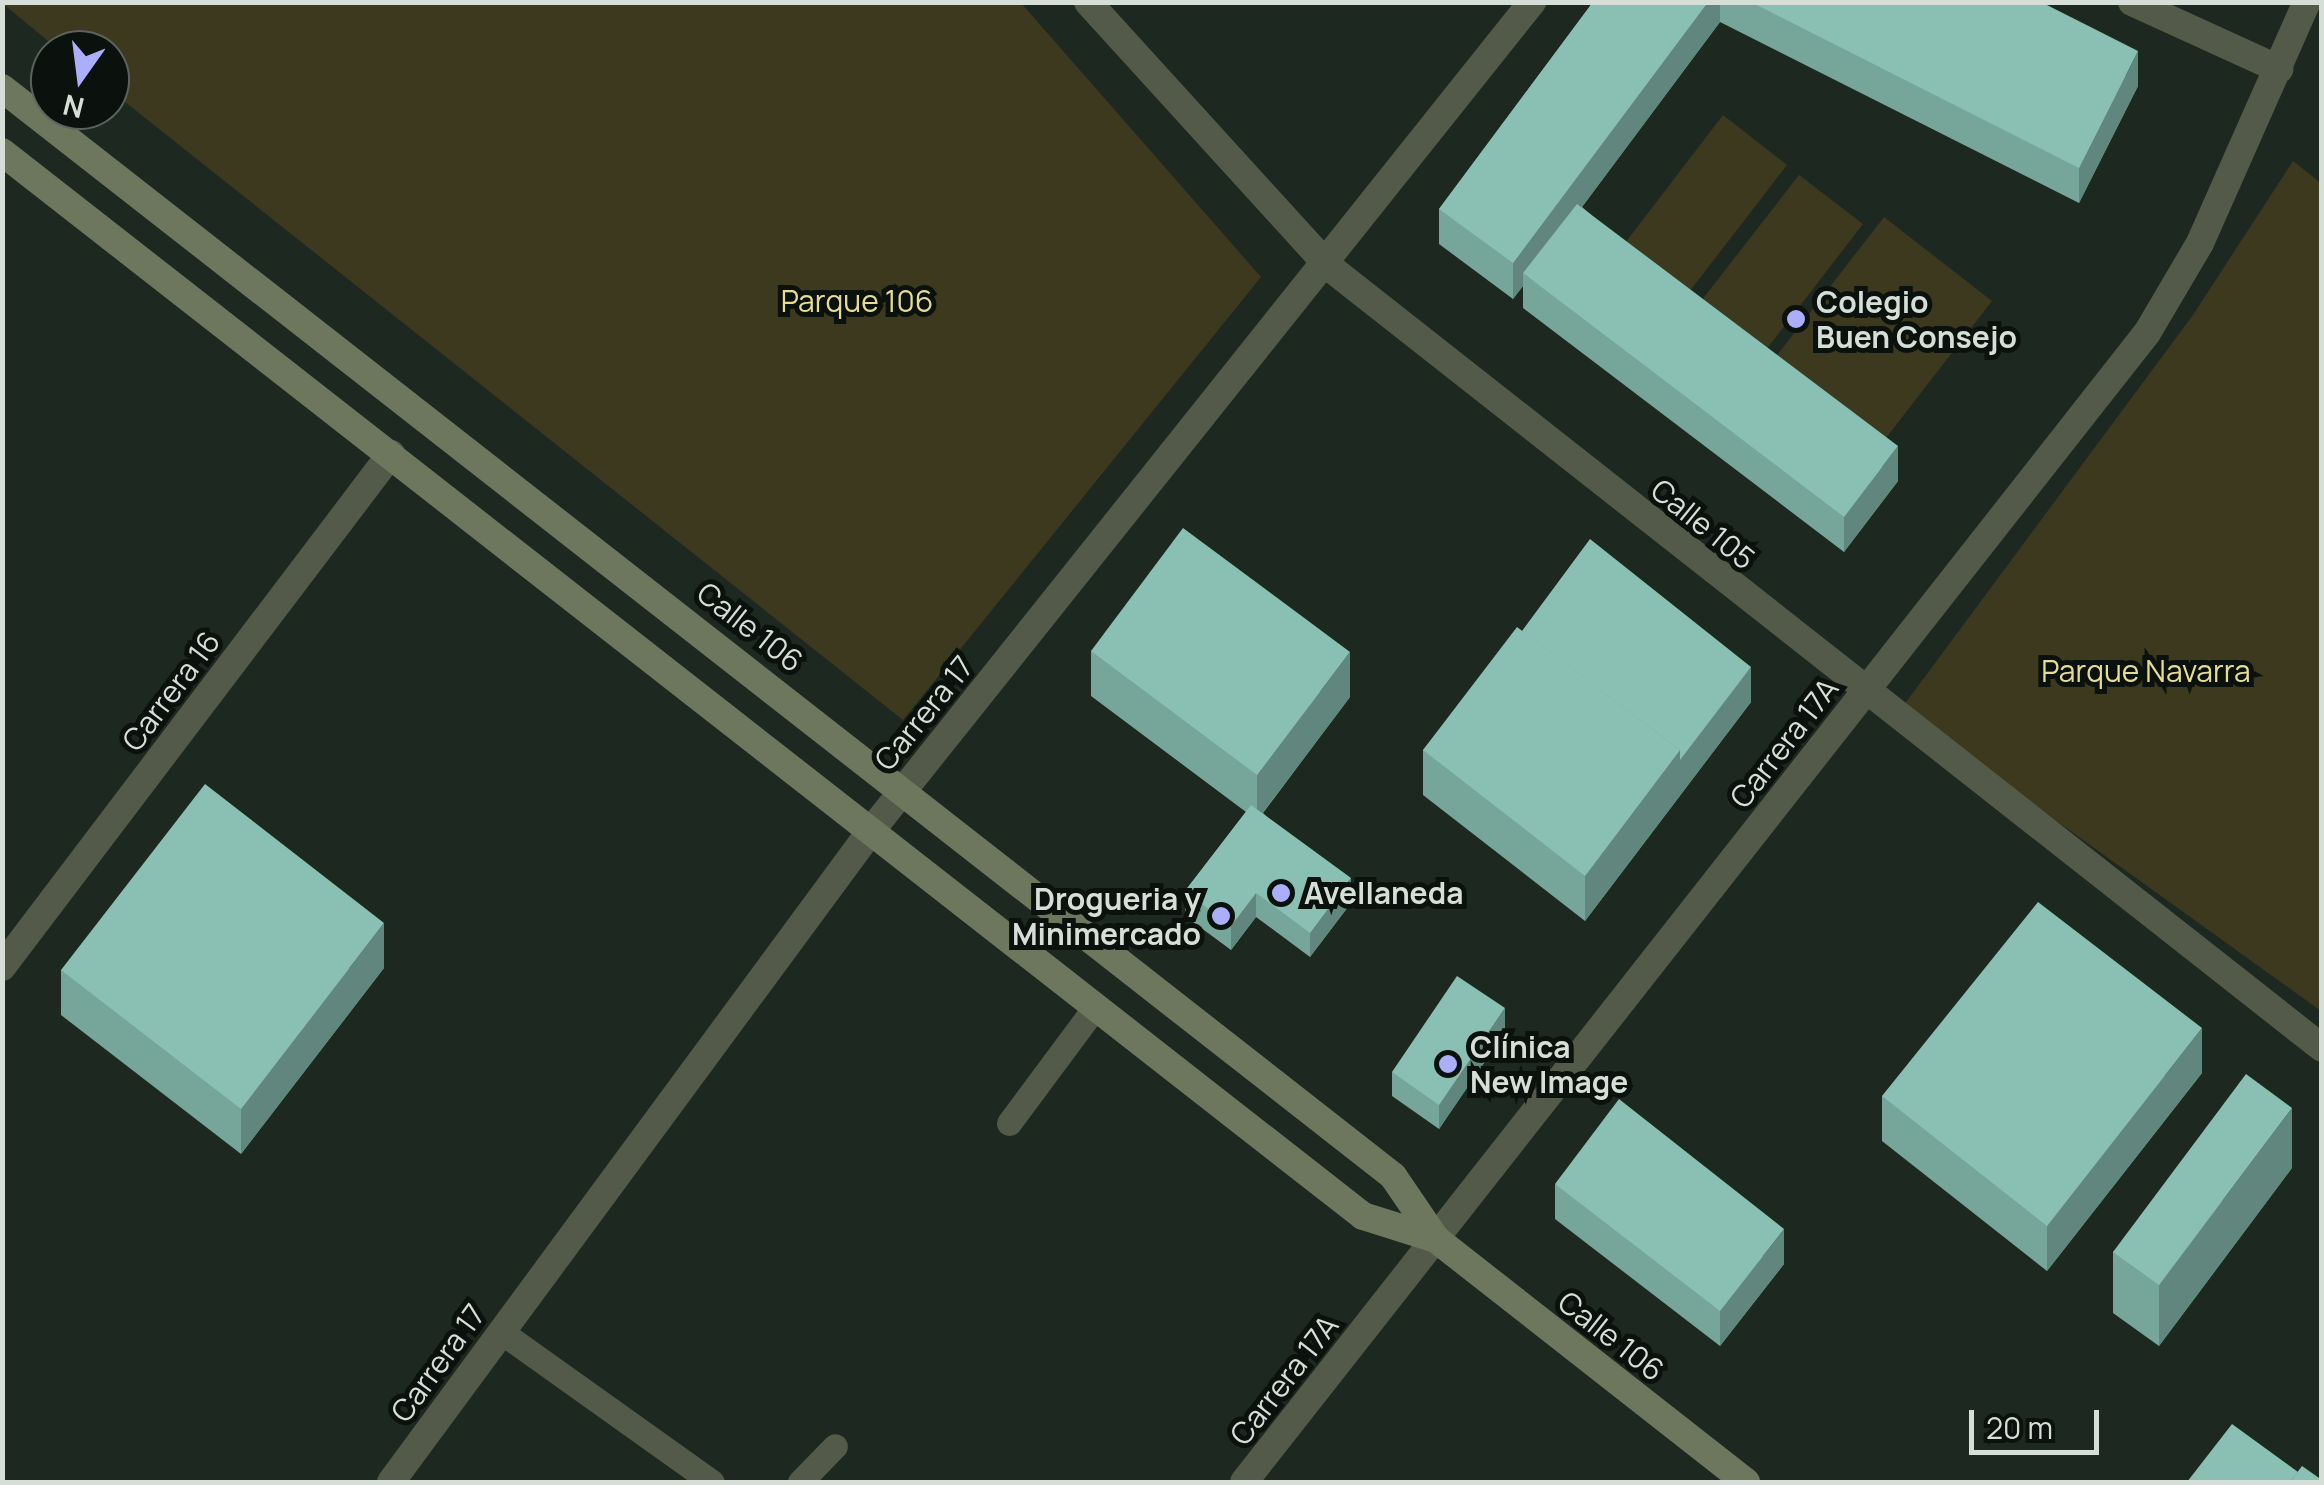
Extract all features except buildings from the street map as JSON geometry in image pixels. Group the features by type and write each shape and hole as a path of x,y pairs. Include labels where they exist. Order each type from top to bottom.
{"main road":[{"name":"Calle 106","path":"2,88 904,788 1393,1176 1436,1240 1746,1482"},
{"name":"Calle 106","path":"2,152 1364,1216 1436,1240"}],"street":[{"name":"Calle 105","path":"1088,2 1328,266 1863,695 2322,1048"},
{"name":"Carrera 17","path":"391,1482 870,832 1328,266 1532,2"},
{"path":"2132,2 2279,69"},
{"name":"Carrera 17A","path":"1244,1482 2147,333 2200,243 2308,2"},
{"name":"Carrera 16","path":"2,968 390,454"}],"lane":[{"path":"1009,1123 1095,1007"},
{"path":"500,1332 712,1482"},
{"path":"800,1482 835,1446"}],"green space":[{"name":"Parque 106","path":"2,3 1021,3 1261,277 903,720 130,106 130,30 35,30"},
{"path":"1723,115 1787,165 1686,296 1622,247"},
{"name":"Parque Navarra","path":"2293,161 2322,184 2321,1011 1901,709 2193,315"},
{"path":"1799,175 1863,224 1762,355 1698,305"},
{"path":"1884,217 1992,301 1879,447 1771,363"}],"place":[{"name":"Colegio Buen Consejo","path":"1796,319"},
{"name":"Avellaneda","path":"1281,893"},
{"name":"Drogueria y Minimercado","path":"1221,916"},
{"name":"Clínica New Image","path":"1448,1064"}]}
